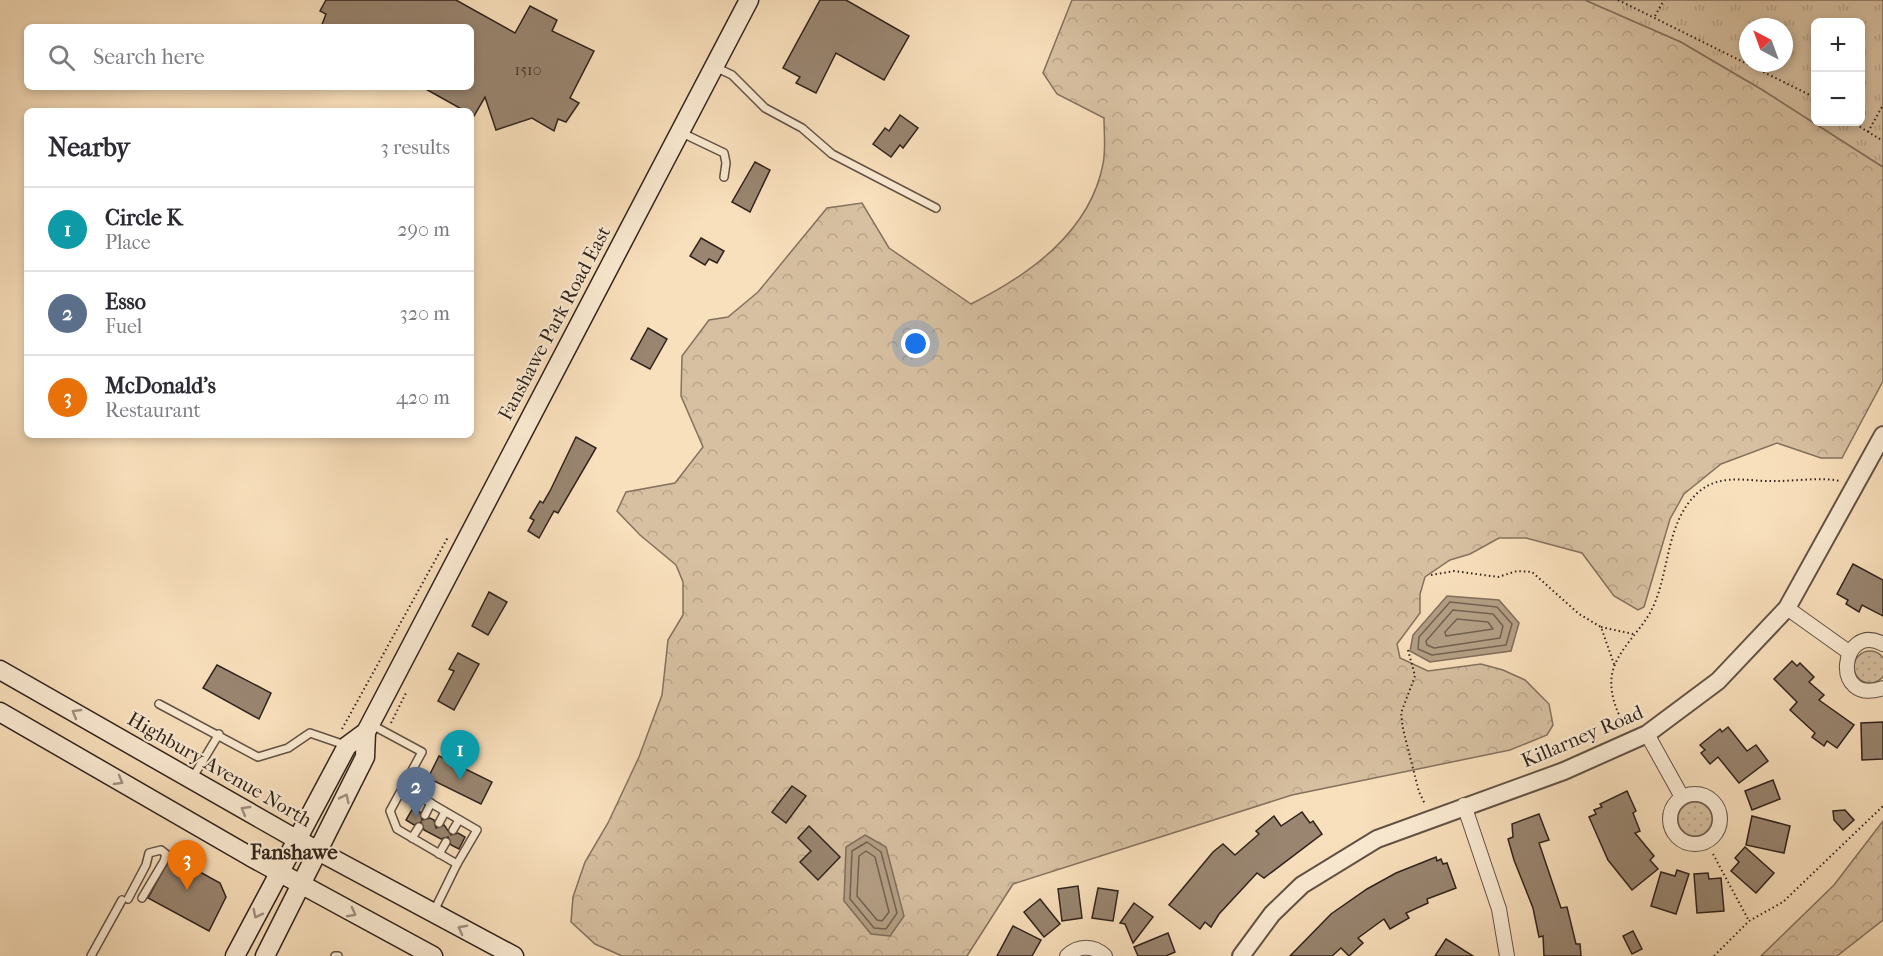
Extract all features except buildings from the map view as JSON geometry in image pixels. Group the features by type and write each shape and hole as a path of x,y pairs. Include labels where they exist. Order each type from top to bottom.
{"main road":[{"name":"Fanshawe Park Road East","path":"265,956 365,757 368,727 749,0"},
{"name":"Highbury Avenue North","path":"0,670 296,839 514,956"},
{"path":"0,712 423,954"},
{"name":"Fanshawe Park Road East","path":"235,956 296,839 341,744 368,727"}],"street":[{"name":"Killarney Road","path":"1240,956 1272,914 1302,885 1377,839 1464,805 1564,771 1647,734 1718,681 1787,608 1883,435"},
{"path":"1787,608 1850,652"},
{"path":"1883,644 1863,642 1850,652 1846,668 1852,684 1867,691 1883,688"},
{"path":"1647,734 1682,797"},
{"path":"1464,805 1499,909 1507,956"},
{"path":"1067,956 1078,948 1086,947 1094,948 1105,956"}],"lane":[{"path":"714,66 732,75 765,108 802,128 832,154 936,208"},
{"path":"680,132 724,153 726,163 724,177"},
{"path":"159,704 219,734 258,757 288,748 310,733 341,744"},
{"path":"368,727 422,752 390,812 397,829 457,864"},
{"path":"192,780 219,734"},
{"path":"403,787 477,830 457,864 433,914"},
{"path":"425,815 431,803"},
{"path":"439,823 445,812"},
{"path":"453,830 459,820"},
{"path":"412,838 419,827"},
{"path":"439,854 446,842"},
{"path":"91,956 146,865 149,853 161,850 166,854 164,861 142,898"}],"path":[{"path":"1618,0 1811,96"},
{"path":"1654,16 1664,0"},
{"path":"1868,132 1883,105"},
{"path":"1858,126 1883,141"},
{"path":"1625,726 1618,715 1612,693 1612,673 1652,610 1678,523 1687,505 1702,489 1725,480 1743,478 1773,482 1839,481 1853,488"},
{"path":"341,744 450,534"},
{"path":"1431,575 1454,571 1498,577 1517,571 1532,572 1579,614 1601,627 1635,634"},
{"path":"1601,627 1615,667"},
{"path":"1408,650 1415,676 1401,713 1419,792 1425,804"},
{"path":"1714,956 1749,921 1783,902 1883,806"},
{"path":"1713,854 1749,921"}],"green space":[{"path":"1072,0 1585,0 1681,42 1811,121 1811,126 1819,126 1883,167 1883,381 1842,458 1821,458 1777,443 1721,464 1684,494 1670,519 1644,607 1638,610 1614,596 1582,553 1526,538 1499,538 1470,554 1450,560 1425,577 1420,594 1420,613 1397,644 1400,658 1428,671 1481,664 1503,670 1525,680 1549,704 1553,725 1547,735 1510,750 1292,795 1013,884 967,956 622,956 595,944 571,922 573,897 585,862 608,823 639,757 662,695 668,640 683,615 683,582 676,565 640,535 617,511 626,492 675,483 703,447 681,396 682,356 709,320 728,317 758,292 827,208 862,203 889,248 971,304 1035,265 1071,231 1085,210 1096,188 1104,153 1104,118 1057,94 1043,73"},
{"path":"1585,0 1883,0 1883,167 1819,126 1865,126 1865,18 1811,18 1811,121 1681,42"},
{"path":"1870,651 1884,660 1884,674 1881,678 1870,683 1859,678 1854,667 1859,656"},
{"path":"1695,802 1707,807 1712,819 1707,831 1695,836 1683,831 1678,819 1683,807"},
{"path":"1883,821 1883,920 1837,956 1761,956 1834,885"}],"water":[{"path":"1447,596 1499,600 1519,623 1511,651 1430,662 1410,651 1413,635"},
{"path":"865,835 886,847 904,916 890,936 871,934 844,901 846,847"}],"place":[{"name":"Circle K","path":"460,780"},
{"name":"Esso","path":"416,817"},
{"name":"McDonald's","path":"187,890"}],"district":[{"name":"Fanshawe","path":"294,852"}]}
